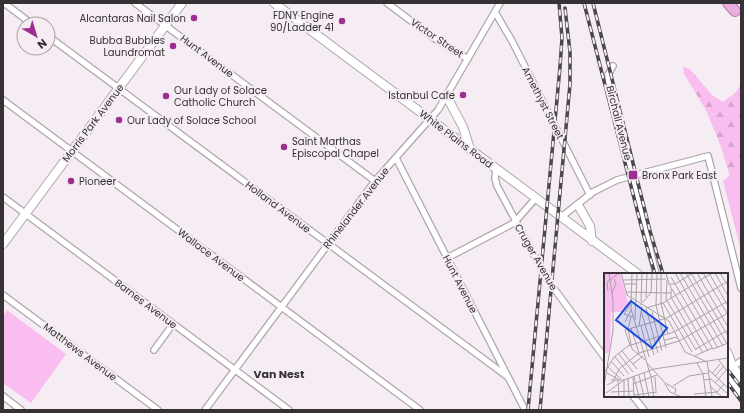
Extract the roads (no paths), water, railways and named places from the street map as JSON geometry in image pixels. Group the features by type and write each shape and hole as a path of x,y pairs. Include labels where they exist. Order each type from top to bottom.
{"highway":[{"path":"728,3 735,11"}],"main road":[{"name":"Morris Park Avenue","path":"3,244 182,3"},
{"name":"White Plains Road","path":"274,3 560,218 637,273"},
{"path":"446,96 463,127 470,149"},
{"path":"578,204 590,226 592,241"},
{"path":"730,365 741,378"},
{"path":"728,377 741,395"}],"street":[{"path":"4,3 21,16"},
{"name":"Hunt Avenue","path":"135,3 375,181"},
{"name":"Victor Street","path":"387,3 434,38 468,59"},
{"name":"Rhinelander Avenue","path":"205,410 375,181 430,120 446,96 500,3"},
{"name":"Amethyst Street","path":"495,12 512,40 590,194"},
{"name":"Holland Avenue","path":"56,42 508,377"},
{"name":"Birchall Avenue","path":"613,66 608,75 609,85 656,273"},
{"name":"Wallace Avenue","path":"3,100 420,410"},
{"path":"560,218 590,194 617,180 708,156 741,288"},
{"name":"Hunt Avenue","path":"396,158 525,410"},
{"name":"Cruger Avenue","path":"496,169 496,183 552,286 604,357"},
{"name":"Barnes Avenue","path":"3,197 289,410"},
{"path":"447,258 516,222 535,199"},
{"name":"Matthews Avenue","path":"3,295 158,410"},
{"path":"154,350 173,324"},
{"path":"730,365 741,361"},
{"path":"3,396 21,410"},
{"path":"634,397 644,410"}],"railway":[{"path":"528,410 560,67 562,38 559,3"},
{"path":"584,3 655,273"},
{"path":"593,3 650,231 663,273"},
{"path":"540,410 570,84 570,52 565,8"},
{"path":"728,370 741,387"},
{"path":"728,383 741,401"}],"place":[{"name":"Alcantaras Nail Salon","path":"194,18"},
{"name":"FDNY Engine 90/Ladder 41","path":"342,21"},
{"name":"Bubba Bubbles Laundromat","path":"173,46"},
{"name":"Istanbul Cafe","path":"463,95"},
{"name":"Our Lady of Solace Catholic Church","path":"166,96"},
{"name":"Our Lady of Solace School","path":"119,120"},
{"name":"Saint Marthas Episcopal Chapel","path":"284,147"},
{"name":"Bronx Park East","path":"633,175"},
{"name":"Pioneer","path":"71,181"}],"district":[{"name":"Van Nest","path":"279,374"}]}
